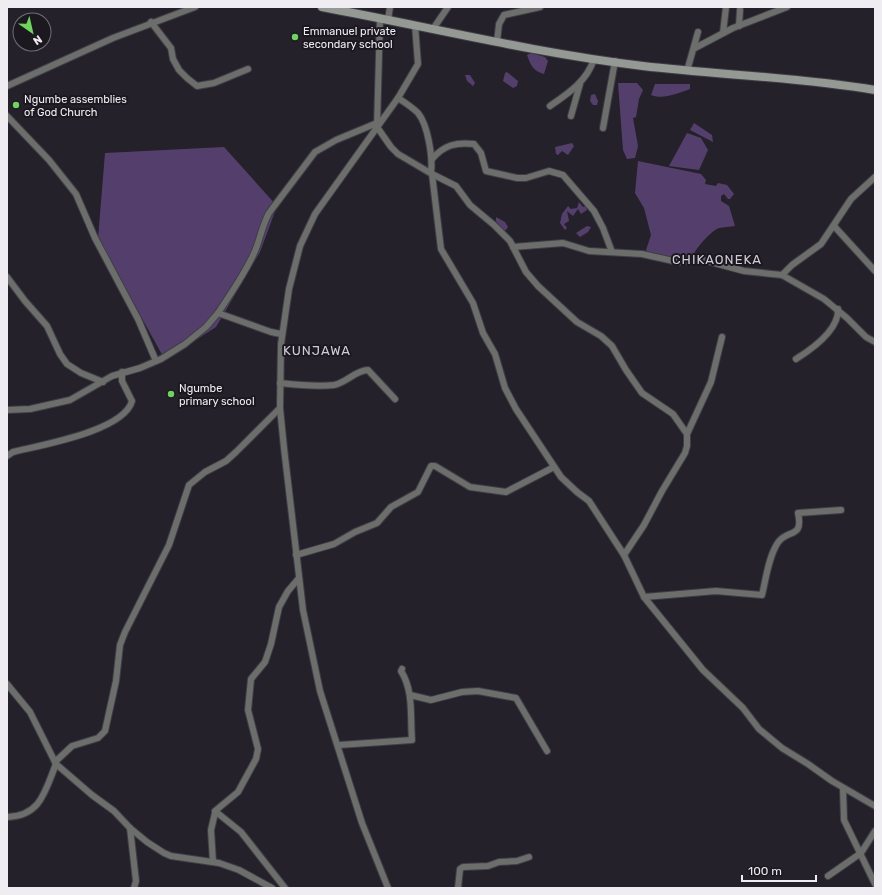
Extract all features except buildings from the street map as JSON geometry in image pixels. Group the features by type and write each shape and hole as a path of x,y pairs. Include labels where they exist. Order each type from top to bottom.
{"main road":[{"path":"322,7 497,42 594,59 687,70 814,82 875,90"}],"street":[{"path":"7,83 151,22 195,7"},
{"path":"388,20 390,7"},
{"path":"433,29 448,7"},
{"path":"497,42 499,24 504,15 540,7"},
{"path":"723,33 726,7"},
{"path":"687,70 691,53 695,48 723,33 787,7"},
{"path":"739,26 740,10"},
{"path":"380,18 380,73 377,125 391,147 398,154 456,186 470,205 494,225 514,247 526,272 538,286 577,322 609,342 616,350 626,370 644,395 673,414 687,434"},
{"path":"151,22 171,48 179,70 197,86 214,83 248,69"},
{"path":"388,888 362,824 320,691 303,610 280,408 281,334 295,260 307,230 326,197 398,98 418,63 415,26"},
{"path":"695,48 698,32"},
{"path":"550,106 580,84 589,72 594,59"},
{"path":"603,128 615,61"},
{"path":"571,116 580,84"},
{"path":"398,98 414,109 420,116 432,159 432,174 441,249 474,303 483,333 495,354 505,388 516,409 554,467 577,492 590,501 624,555 644,596 694,659 743,708 759,729 782,748 808,764 843,789 875,806"},
{"path":"7,116 49,160 76,194 95,238 138,319 156,361"},
{"path":"7,127 13,123"},
{"path":"7,410 30,409 70,400 122,372 140,368 156,361 185,344 206,327 218,313 240,280 251,259 268,213 315,152 336,140 377,125"},
{"path":"432,159 441,149 448,146 474,144 481,153 485,169 488,172 517,178 526,178 548,171 564,175 594,211 603,228 612,252"},
{"path":"782,275 792,265 819,247 851,199 875,177"},
{"path":"834,226 875,271"},
{"path":"514,247 563,244 590,251 642,254 678,262 703,260 744,271 782,275 814,292 838,309 866,337 875,342"},
{"path":"7,277 25,301 48,326 60,354 67,364 81,373 103,382"},
{"path":"796,359 813,346 832,327 838,318 838,309"},
{"path":"218,313 246,324 281,334"},
{"path":"624,555 641,530 685,453 688,446 687,434 711,382 722,337"},
{"path":"280,384 334,385 346,381 364,370 368,370 395,399"},
{"path":"7,456 13,452 85,433 111,423 122,416 128,411 132,401 122,381 122,372"},
{"path":"7,817 26,814 38,805 56,763 72,746 98,738 105,731 116,682 120,645 125,632 169,545 189,485 205,472 226,461 280,408"},
{"path":"296,555 334,544 355,532 377,523 391,507 418,492 431,466 435,466 470,487 506,492 554,467"},
{"path":"644,596 716,591 762,596 766,575 775,546 781,539 794,533 799,528 800,522 798,513 841,510"},
{"path":"213,862 211,830 216,809 238,792 256,759 258,749 248,707 251,679 265,662 271,644 279,607 288,591 299,578"},
{"path":"338,745 412,740 410,695 408,682 401,671 402,669"},
{"path":"7,684 30,712 56,763 92,795 114,810 130,828 164,853 180,858 213,862 239,870 272,888"},
{"path":"410,695 430,700 462,692 478,691 516,698 547,751"},
{"path":"843,789 844,820 875,884 874,888"},
{"path":"215,813 241,832 285,888"},
{"path":"130,828 136,880 134,888"},
{"path":"828,876 861,854 875,831"},
{"path":"458,888 460,869 463,867 488,866 500,862 517,861 529,857"}],"shaded area":[{"path":"531,53 545,57 548,61 544,74 535,70 531,65 527,55"},
{"path":"507,72 518,81 517,86 513,88 503,81 505,73"},
{"path":"465,75 470,75 475,83 473,86 467,81"},
{"path":"618,83 637,83 643,90 639,99 636,117 633,118 638,146 635,158 627,159 623,150"},
{"path":"655,84 690,84 690,89 660,97 651,95"},
{"path":"595,94 598,101 597,105 593,105 590,101 591,95"},
{"path":"694,123 712,135 713,142 690,130"},
{"path":"687,133 701,138 708,150 699,170 669,166"},
{"path":"572,143 574,146 568,155 562,151 558,155 556,154 555,147"},
{"path":"224,147 277,206 260,252 216,327 165,360 98,239 105,153"},
{"path":"638,161 701,174 706,180 705,184 716,186 718,183 727,185 734,194 730,199 728,199 724,194 721,196 721,201 729,206 735,226 716,229 694,254 680,261 649,254 646,250 651,235 644,208 635,193"},
{"path":"579,202 583,207 586,206 587,210 581,214 578,209 573,216 567,211 569,221 564,224 567,228 565,230 560,223 562,214 568,206 571,209 577,208"},
{"path":"496,217 505,222 508,227 506,230 503,230 496,221"},
{"path":"587,226 591,227 588,232 580,237 576,233"}],"place":[{"name":"Emmanuel private secondary school","path":"295,37"},
{"name":"Ngumbe assemblies of God Church","path":"16,105"},
{"name":"Ngumbe primary school","path":"171,394"}],"district":[{"name":"CHIKAONEKA","path":"717,259"},
{"name":"KUNJAWA","path":"317,350"}]}
